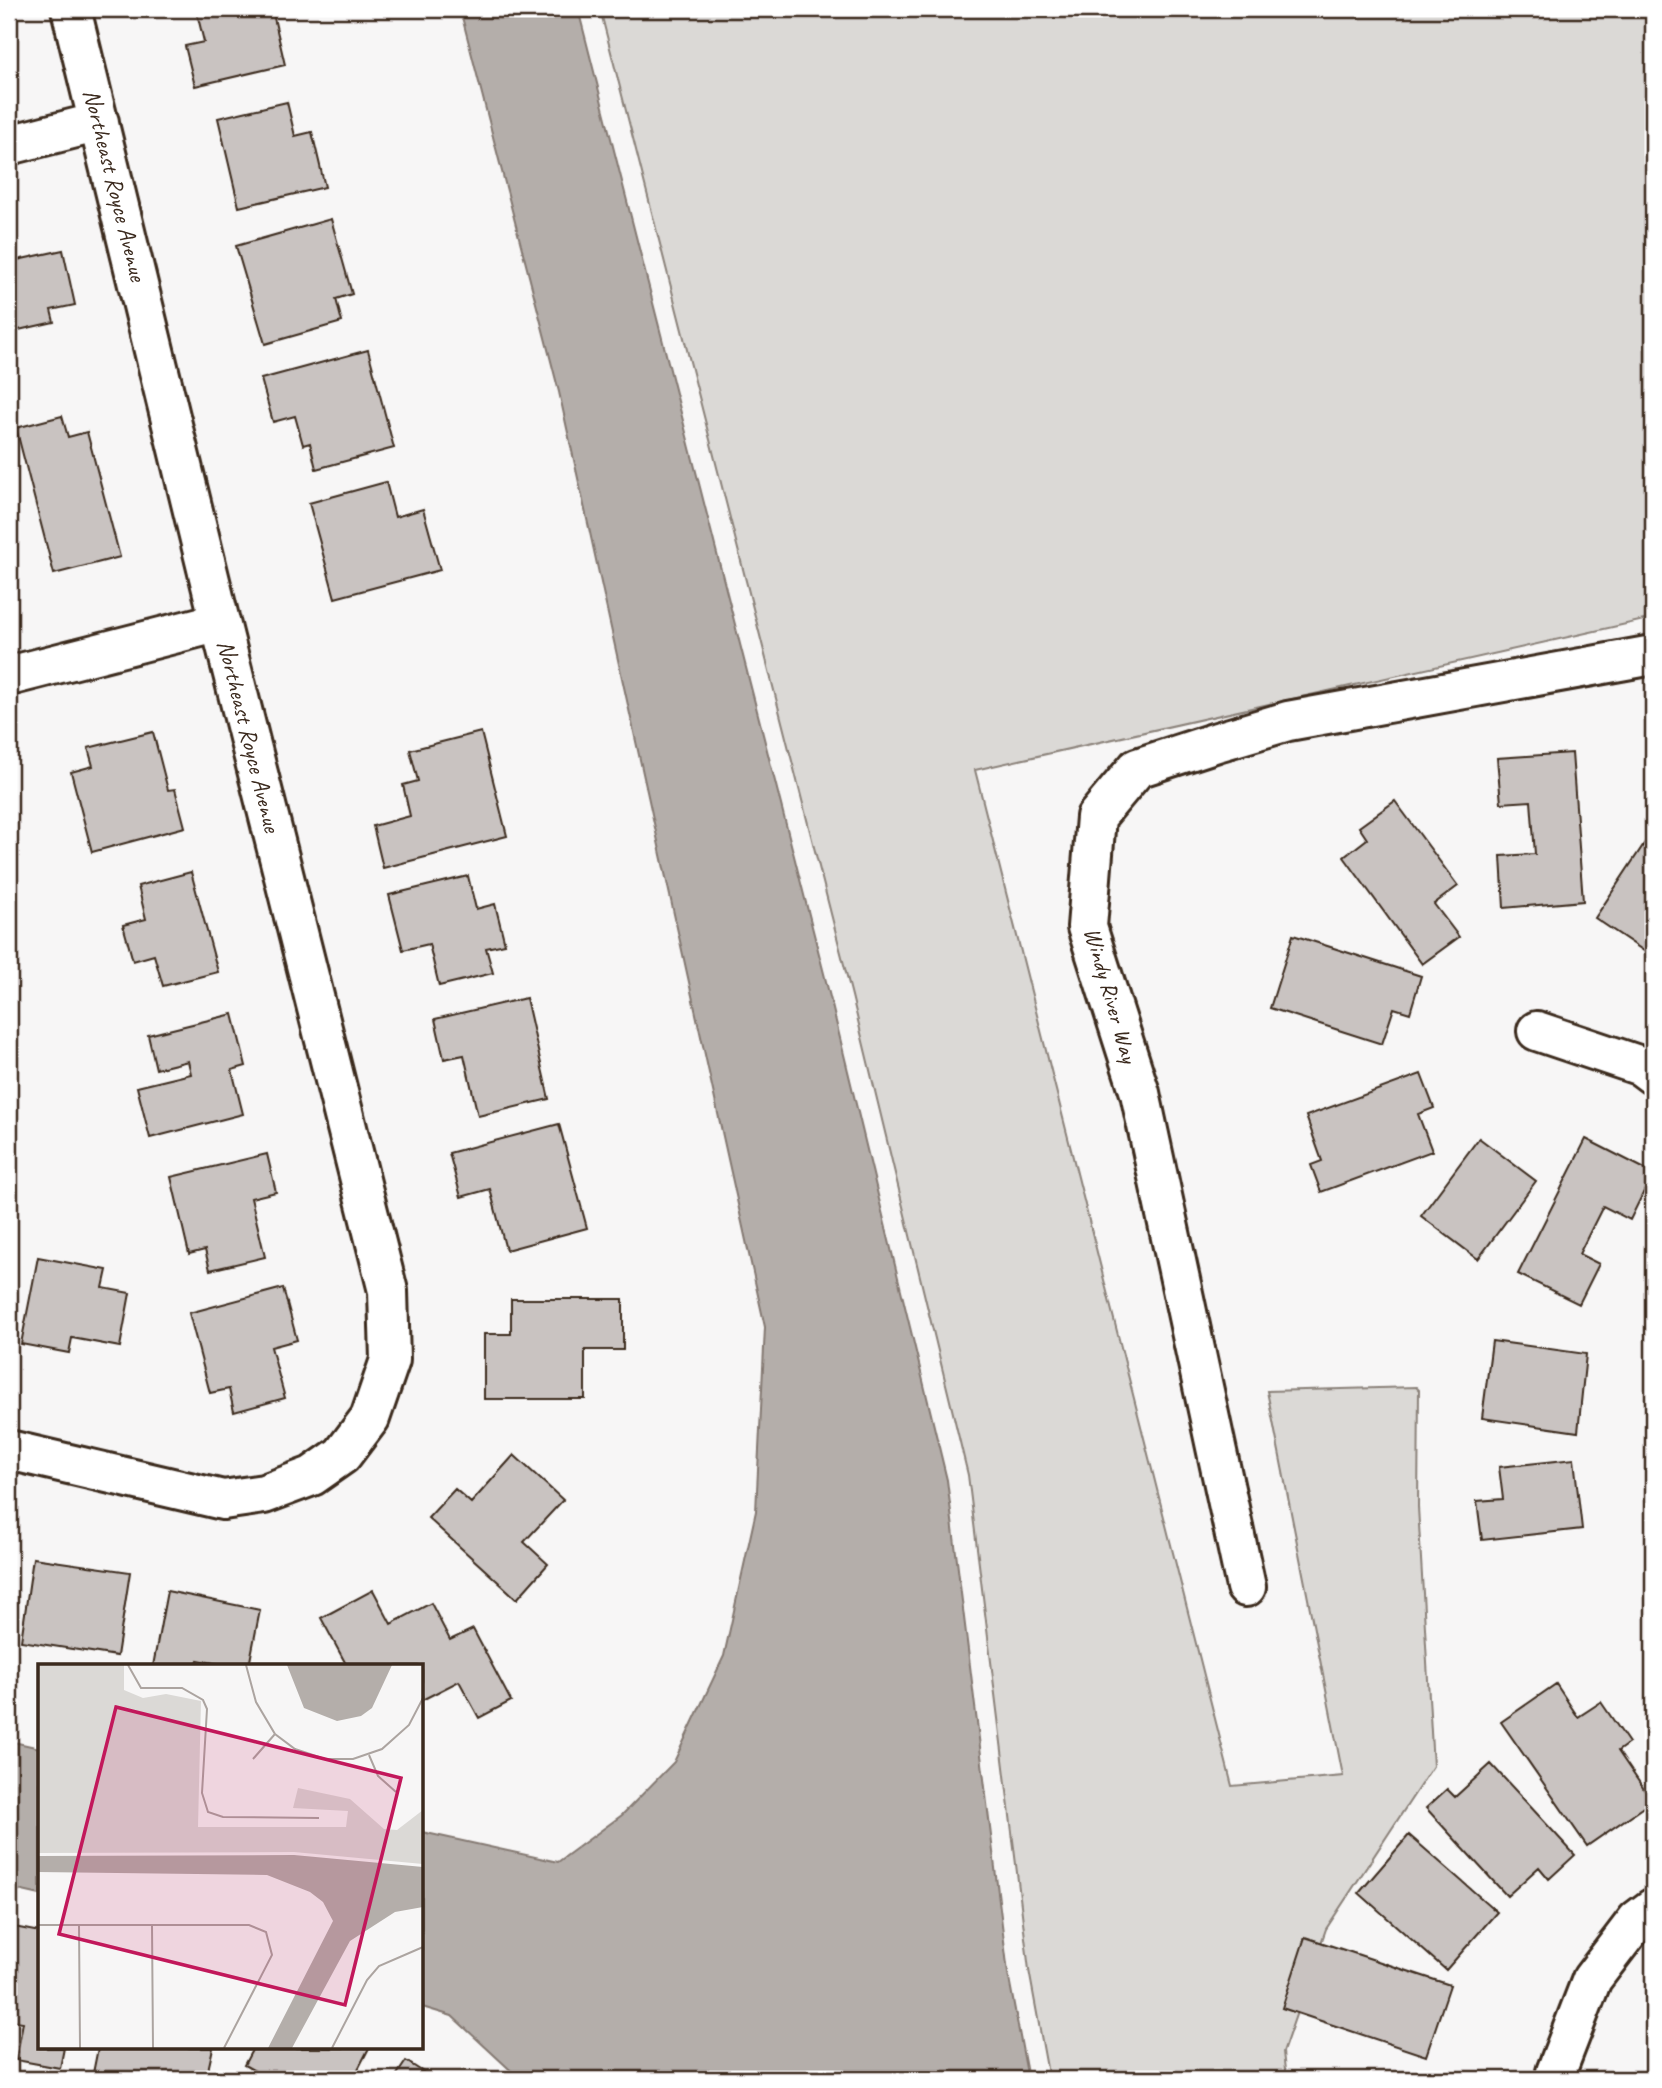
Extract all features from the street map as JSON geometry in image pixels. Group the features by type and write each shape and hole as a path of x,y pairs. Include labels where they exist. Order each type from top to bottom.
{"street":[{"name":"Northeast Royce Avenue","path":"9,1450 223,1500 264,1494 312,1476 342,1455 370,1418 390,1360 388,1291 220,622 71,9"},
{"path":"9,145 99,122"},
{"path":"9,676 220,622"},
{"name":"Windy River Way","path":"1246,1587 1140,1093 1087,927 1096,817 1137,768 1229,738 1288,721 1653,655"},
{"path":"1537,1031 1641,1066 1653,1075"},
{"path":"1556,2072 1592,1979 1637,1920 1653,1908"}],"shaded area":[{"path":"460,9 578,9 831,1001 947,1480 1008,1973 1028,2079 520,2079 452,2016 424,2008 424,1832 558,1862 622,1815 674,1762 724,1656 756,1511 765,1327 559,392"},
{"path":"600,9 1653,9 1653,618 975,770 1232,1786 1343,1776 1267,1391 1416,1387 1419,1390 1418,1507 1433,1766 1326,1929 1283,2052 1286,2079 1049,2079 1029,1970 968,1475 852,996"},
{"path":"9,1741 38,1748 38,1895 9,1888"}],"building":[{"path":"196,9 272,9 285,65 195,86 185,46 204,42"},
{"path":"287,102 295,136 312,132 325,187 239,207 218,118"},
{"path":"331,219 352,294 336,299 342,322 265,344 236,246"},
{"path":"10,233 17,260 63,250 75,305 51,310 54,322 14,331 9,320"},
{"path":"368,350 394,448 316,469 310,443 303,445 295,416 273,422 261,379"},
{"path":"62,416 68,437 87,432 120,557 54,574 16,428"},
{"path":"386,482 395,517 423,509 440,570 335,598 309,503"},
{"path":"153,732 168,790 175,789 185,827 92,852 71,772 93,766 88,748"},
{"path":"481,732 507,836 383,868 373,826 410,816 403,785 418,781 410,750"},
{"path":"1572,753 1583,901 1504,908 1501,856 1535,854 1531,801 1501,803 1497,758"},
{"path":"1395,801 1458,886 1434,904 1459,937 1422,964 1344,857 1367,839 1359,827"},
{"path":"1646,841 1653,846 1653,957 1595,918"},
{"path":"191,872 218,972 163,986 154,955 133,961 123,925 146,919 138,886"},
{"path":"468,876 476,909 495,904 505,944 486,948 493,973 439,986 429,944 403,950 389,895"},
{"path":"1293,935 1421,976 1410,1013 1394,1008 1382,1044 1270,1008"},
{"path":"526,998 549,1099 478,1116 464,1055 444,1059 435,1019"},
{"path":"233,1014 246,1066 232,1070 243,1114 150,1138 137,1087 191,1074 188,1061 156,1069 148,1035"},
{"path":"1421,1074 1434,1108 1418,1114 1432,1151 1321,1192 1311,1165 1322,1161 1306,1116"},
{"path":"559,1124 587,1228 506,1250 490,1189 461,1197 449,1153"},
{"path":"1479,1138 1536,1181 1478,1259 1421,1216"},
{"path":"1586,1139 1653,1173 1630,1220 1603,1206 1579,1254 1599,1264 1579,1304 1518,1274"},
{"path":"267,1154 276,1192 251,1198 265,1257 210,1270 205,1250 189,1254 171,1177"},
{"path":"38,1257 107,1270 103,1288 130,1293 120,1347 72,1338 69,1353 21,1344"},
{"path":"283,1288 297,1340 271,1347 285,1398 234,1412 229,1389 210,1393 189,1313"},
{"path":"511,1299 623,1299 623,1350 585,1350 585,1399 484,1399 484,1334 511,1334"},
{"path":"1492,1341 1586,1354 1578,1432 1482,1418"},
{"path":"514,1455 563,1500 524,1542 548,1564 517,1599 428,1518 455,1489 471,1503"},
{"path":"1574,1459 1582,1529 1482,1540 1477,1501 1503,1499 1499,1467"},
{"path":"33,1558 130,1572 117,1656 21,1641"},
{"path":"373,1590 391,1624 431,1603 450,1640 473,1629 511,1701 479,1718 459,1681 424,1699 424,1664 346,1664 321,1618"},
{"path":"167,1591 260,1610 249,1664 219,1664 198,1660 197,1664 153,1664"},
{"path":"1556,1684 1578,1717 1601,1702 1629,1743 1618,1751 1652,1801 1587,1846 1501,1722"},
{"path":"1491,1764 1575,1855 1549,1879 1539,1867 1507,1896 1426,1808 1447,1789 1455,1797"},
{"path":"1409,1835 1497,1912 1446,1970 1359,1893"},
{"path":"9,1926 38,1932 38,2050 64,2050 60,2068 16,2060 23,2022 9,2020"},
{"path":"1305,1937 1450,1985 1426,2056 1282,2008"},
{"path":"98,2050 213,2050 206,2079 122,2079 93,2073"},
{"path":"252,2050 368,2050 353,2079 270,2079 244,2065"},
{"path":"406,2061 434,2079 394,2079"}]}
